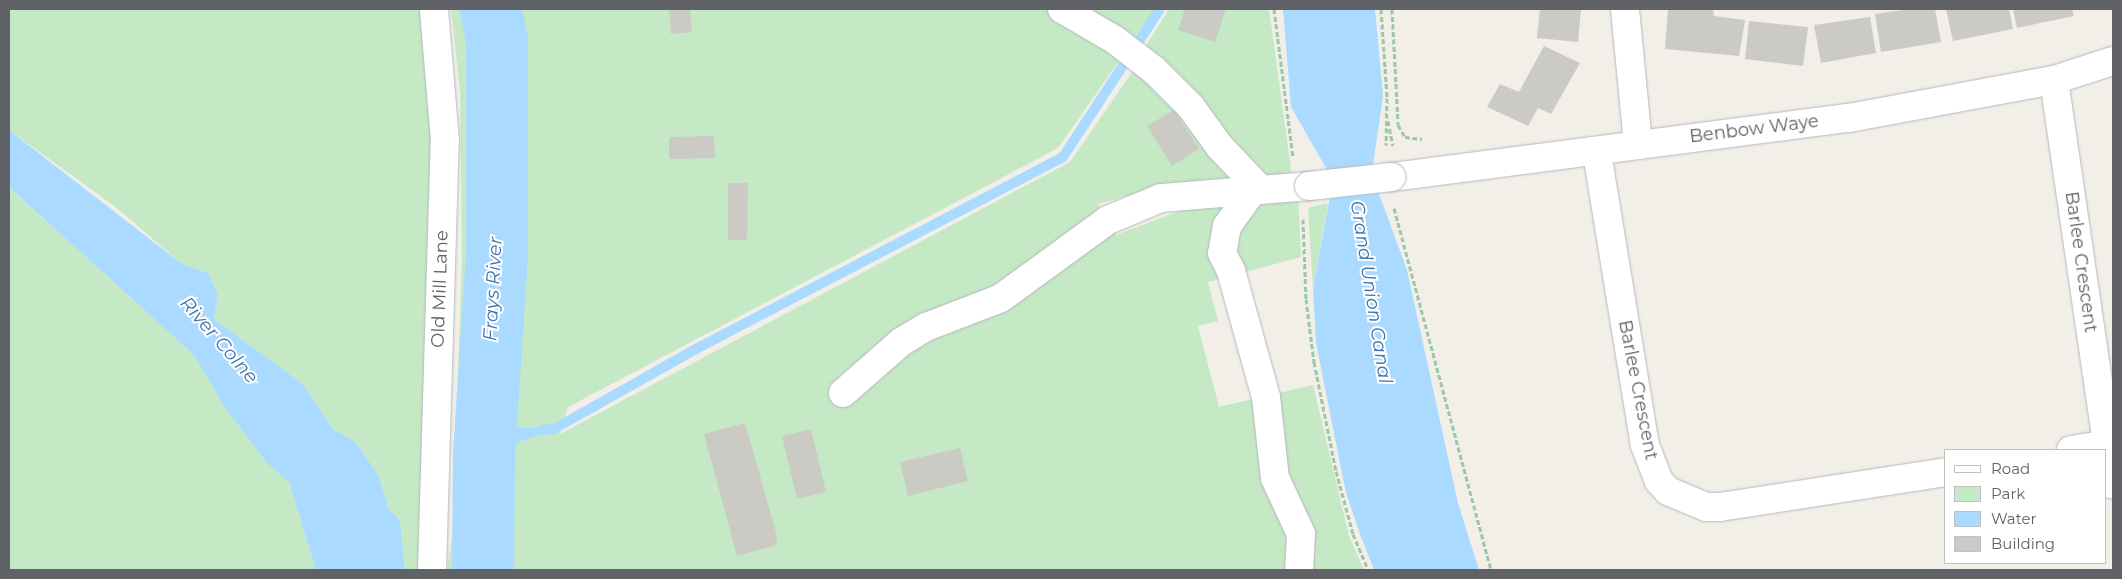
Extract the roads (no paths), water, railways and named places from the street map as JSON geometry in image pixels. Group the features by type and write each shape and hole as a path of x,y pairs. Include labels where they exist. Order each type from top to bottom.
{"street":[{"name":"Old Mill Lane","path":"432,570 445,141 434,9"},
{"path":"1062,9 1115,40 1154,70 1191,107 1220,147 1256,189 1227,226 1222,253 1231,271 1266,397 1275,478 1301,534 1299,570"},
{"path":"1626,9 1638,144"},
{"name":"Benbow Waye","path":"842,394 901,342 926,328 1000,298 1108,220 1161,198 1302,186 1597,152 1638,144 1850,118 2054,80 2113,61"},
{"name":"Barlee Crescent","path":"2054,80 2113,485"},
{"name":"Barlee Crescent","path":"1597,152 1645,445 1659,481 1668,491 1706,507 1720,507 1944,472"},
{"path":"2077,449 2107,444"}],"water":[{"name":"Grand Union Canal","path":"1283,9 1375,9 1383,96 1373,165 1378,191 1407,270 1458,503 1479,570 1374,570 1360,534 1346,493 1316,343 1313,289 1330,196 1326,168 1291,107"},
{"name":"River Colne","path":"9,130 182,264 208,273 218,295 214,319 303,384 333,429 356,442 378,475 389,509 400,521 405,570 316,570 289,482 267,463 226,409 194,355 9,187"},
{"path":"486,426 554,429 484,455"}],"waterway":[{"name":"Frays River","path":"483,570 484,455 497,254 497,40 491,9"},
{"path":"542,430 554,429 694,350 1063,157 1160,9"}]}
